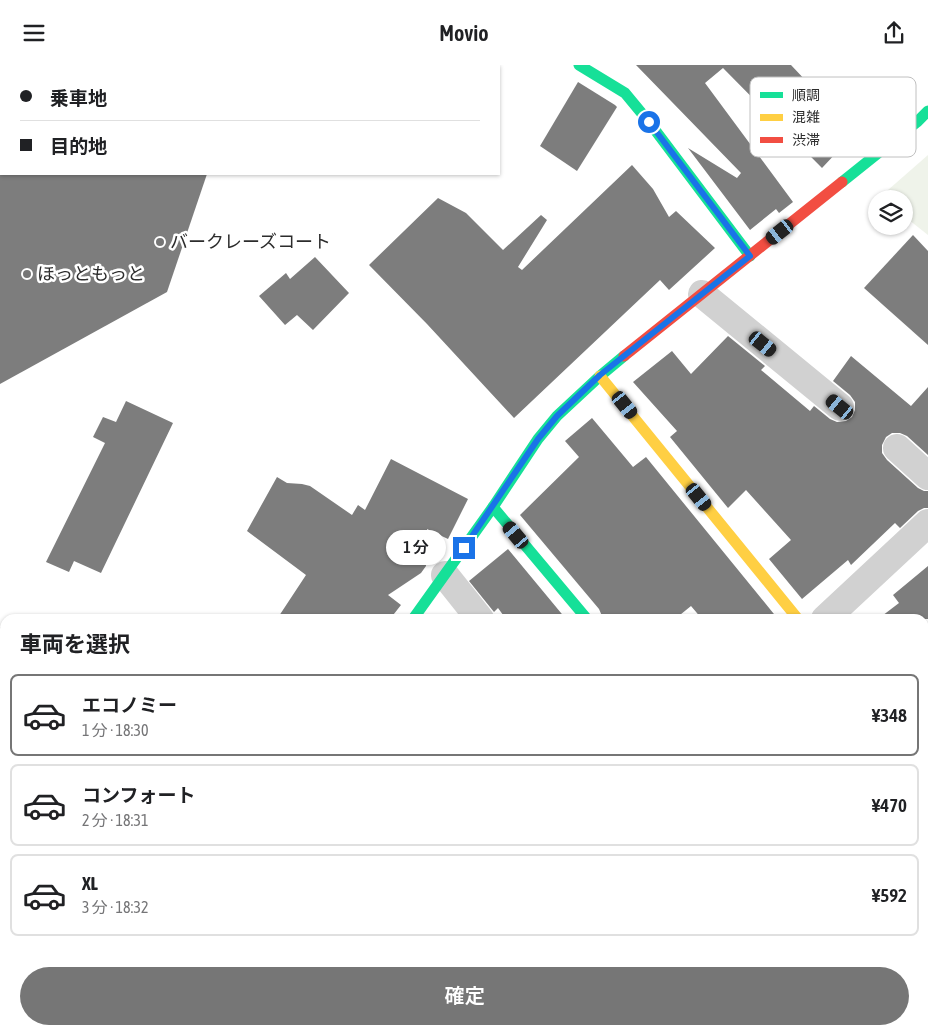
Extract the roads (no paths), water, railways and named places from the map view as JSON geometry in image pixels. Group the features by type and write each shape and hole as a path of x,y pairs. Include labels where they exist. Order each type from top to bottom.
{"street":[{"path":"579,65 625,93 750,256"},
{"path":"916,123 928,111"},
{"path":"417,614 493,507 538,439 557,416 600,375 873,157"},
{"path":"702,295 840,407"},
{"path":"600,375 794,614"},
{"path":"897,448 928,476"},
{"path":"493,507 583,614"},
{"path":"830,614 928,523"},
{"path":"445,575 476,614"}],"place":[{"name":"バークレーズコート","path":"160,242"},
{"name":"ほっともっと","path":"27,274"}]}
